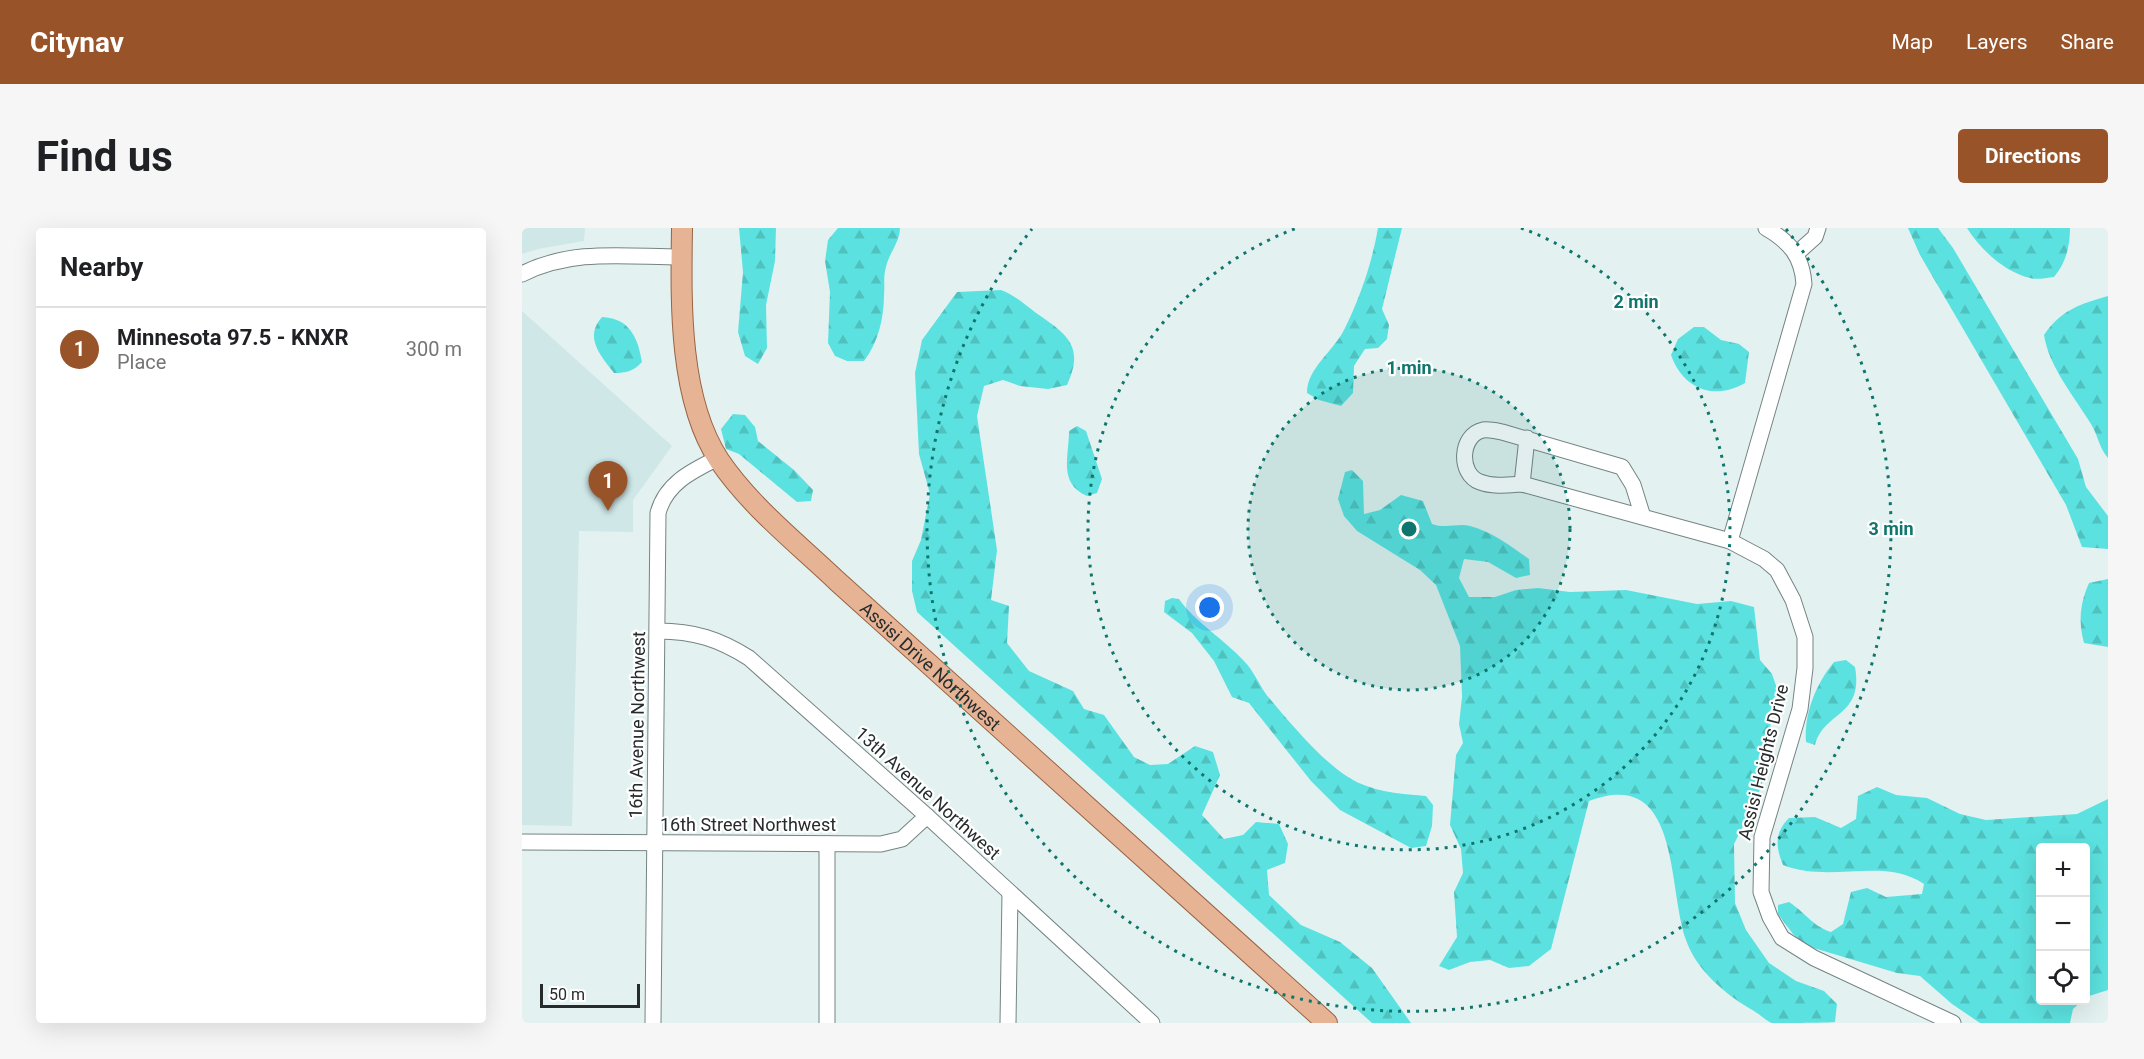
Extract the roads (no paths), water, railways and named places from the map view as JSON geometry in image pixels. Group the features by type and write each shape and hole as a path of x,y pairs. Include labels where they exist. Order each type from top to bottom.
{"main road":[{"name":"Assisi Drive Northwest","path":"682,228 683,334 690,381 704,427 718,458 759,508 837,581 1327,1023"}],"street":[{"path":"1730,541 1804,284 1803,267 1797,253 1780,236 1766,228"},
{"path":"1797,253 1815,237 1818,228"},
{"path":"522,274 572,257 622,255 682,257"},
{"path":"1527,438 1522,484 1498,486 1478,482 1467,471 1464,461 1466,447 1473,436 1484,430 1527,438 1622,467 1633,485 1643,517"},
{"name":"16th Avenue Northwest","path":"653,1023 658,529 661,501 678,481 718,458"},
{"name":"Assisi Heights Drive","path":"1522,484 1730,541 1764,559 1778,570 1793,600 1805,637 1805,668 1800,709 1761,837 1761,892 1770,917 1782,938 1814,958 1953,1023"},
{"name":"13th Avenue Northwest","path":"658,631 702,635 719,640 749,658 927,816 1152,1023"},
{"name":"16th Street Northwest","path":"522,842 827,844 895,842 915,830 927,816"},
{"path":"827,844 827,1023"},
{"path":"1008,1023 1010,893"}],"place":[{"name":"Minnesota 97.5 - KNXR","path":"608,511"}]}
